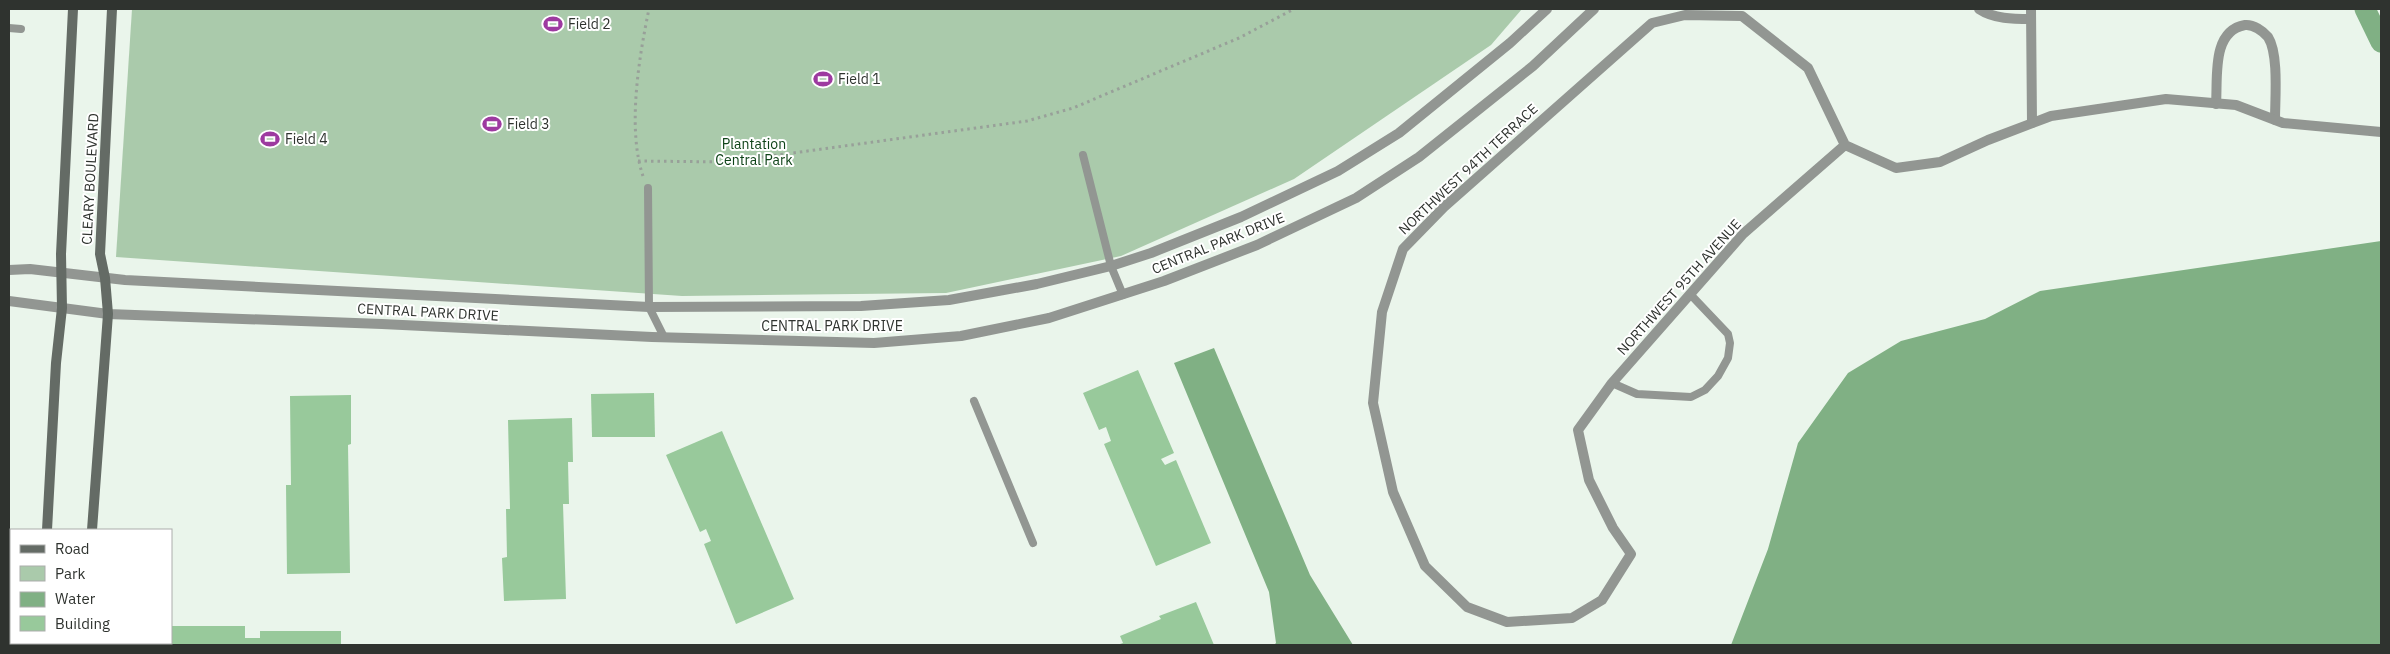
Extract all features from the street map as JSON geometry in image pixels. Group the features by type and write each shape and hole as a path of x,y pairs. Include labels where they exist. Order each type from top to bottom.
{"street":[{"name":"CLEARY BOULEVARD","path":"47,529 56,363 62,308 61,254 73,9"},
{"name":"CLEARY BOULEVARD","path":"92,529 108,314 105,278 100,254 112,9"},
{"name":"CENTRAL PARK DRIVE","path":"9,270 62,272 105,278 649,307 861,306 949,300 1037,284 1112,266 1241,217 1338,171 1399,133 1510,43 1547,9"},
{"name":"CENTRAL PARK DRIVE","path":"9,301 108,314 664,337 874,343 961,336 1049,318 1123,295 1257,245 1356,198 1419,157 1533,66 1594,9"},
{"path":"1979,9 1987,14 2010,19 2031,14 2032,123"},
{"name":"NORTHWEST 94TH TERRACE","path":"1578,430 1589,480 1613,528 1631,554 1602,600 1572,618 1507,622 1468,607 1425,566 1393,492 1373,403 1382,312 1402,249 1444,207 1652,23 1685,15 1742,16 1808,68 1845,144"},
{"path":"2216,104 2219,54 2223,40 2234,28 2248,25 2260,29 2268,38 2276,67 2275,120"},
{"path":"1845,144 1896,168 1940,162 2051,116 2166,99 2236,105 2283,123 2381,132"},
{"name":"NORTHWEST 95TH AVENUE","path":"1578,430 1612,383 1743,234 1845,144"}],"lane":[{"path":"9,28 21,29"},
{"path":"1083,155 1112,266 1123,295"},
{"path":"648,188 649,307 664,337"},
{"path":"1612,383 1636,394 1691,397 1704,390 1718,376 1728,358 1730,343 1728,334 1690,294"},
{"path":"974,402 1033,543"}],"path":[{"path":"648,188 638,161 636,100 642,43 649,9"},
{"path":"638,161 727,162 1027,121 1074,108 1239,38 1294,9"}],"green space":[{"name":"Plantation Central Park","path":"132,9 1522,9 1491,45 1294,179 1121,256 946,293 682,296 116,257"}],"water":[{"path":"2381,241 2381,645 1731,645 1768,549 1798,443 1848,373 1901,341 1985,319 2040,291"},
{"path":"1214,348 1310,575 1353,645 1274,645 1276,643 1269,592 1174,363"}],"building":[{"path":"1138,370 1174,453 1161,459 1165,465 1176,460 1211,543 1156,566 1104,444 1111,441 1106,427 1099,430 1083,393"},
{"path":"654,393 655,437 592,437 591,394"},
{"path":"351,395 351,444 348,445 350,573 287,574 286,485 291,485 290,396"},
{"path":"572,418 573,462 568,462 569,504 563,504 566,599 504,601 502,558 507,557 506,509 510,509 508,420"},
{"path":"722,431 794,599 736,624 704,544 711,541 706,529 700,532 666,455"},
{"path":"1196,602 1214,645 1117,645 1123,643 1120,636 1161,619 1159,616"},
{"path":"172,626 245,626 245,638 260,638 260,631 341,631 341,645 161,645 172,644"}],"waterway":[{"path":"2365,9 2381,42"}],"place":[{"name":"Field 2","path":"553,24"},
{"name":"Field 1","path":"823,79"},
{"name":"Field 3","path":"492,124"},
{"name":"Field 4","path":"270,139"}]}
